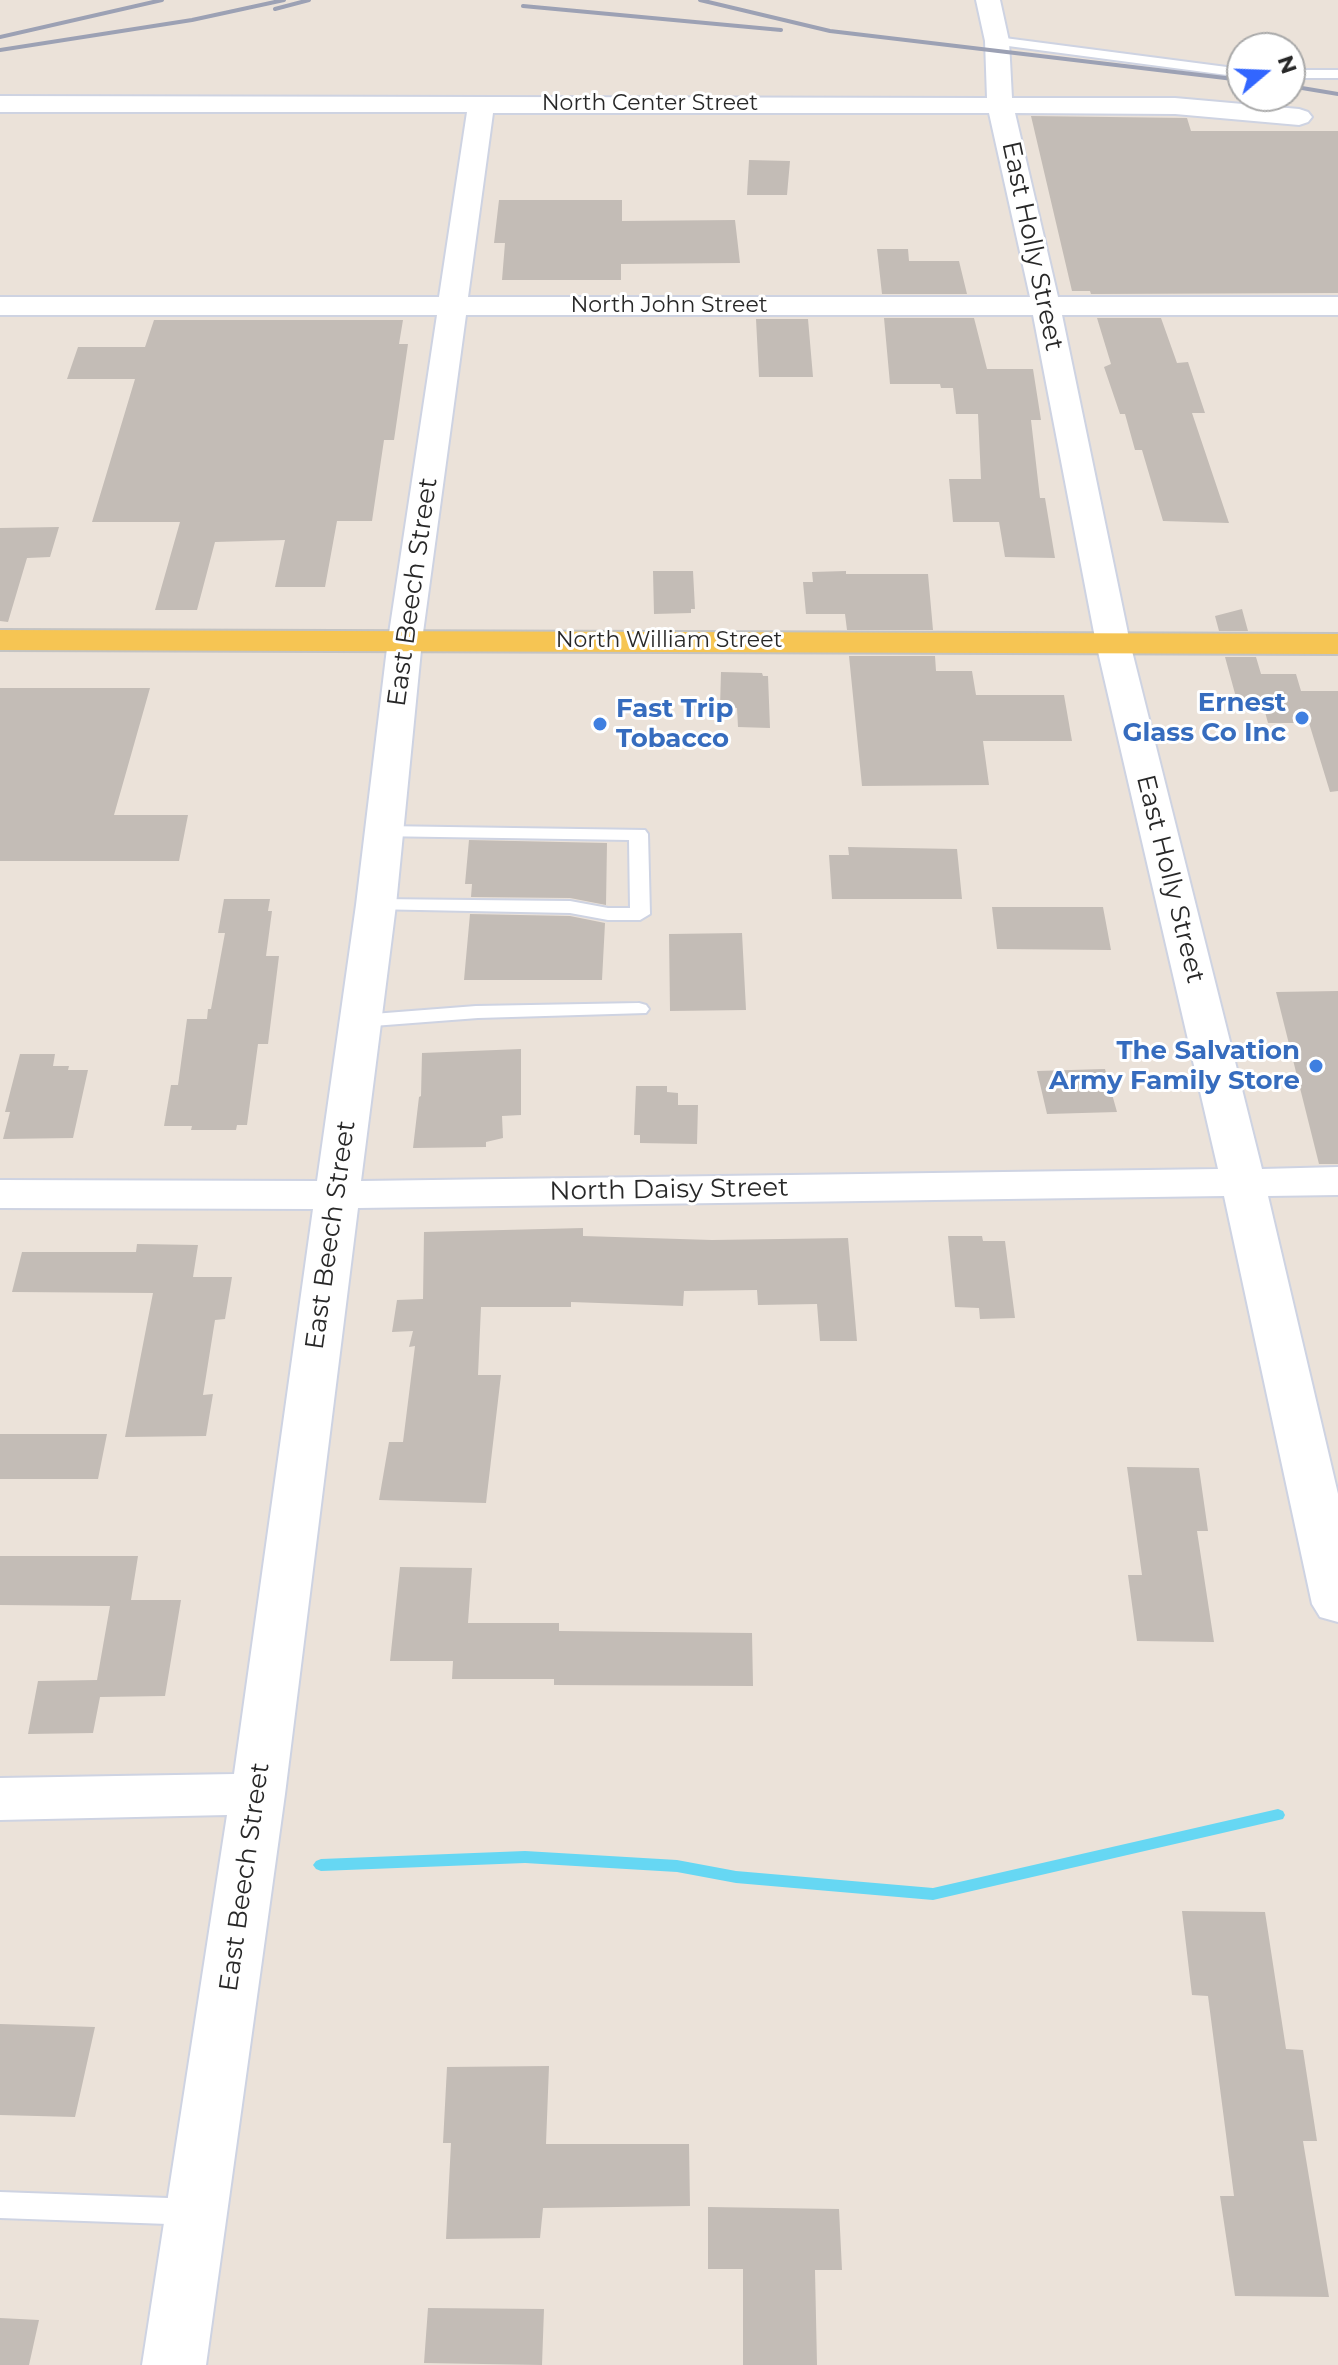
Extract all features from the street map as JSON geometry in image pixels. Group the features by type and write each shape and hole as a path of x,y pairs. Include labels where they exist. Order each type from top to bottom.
{"main road":[{"name":"North William Street","path":"0,640 1338,644"}],"street":[{"name":"East Holly Street","path":"988,0 997,41 1000,105 1046,306 1113,643 1243,1181 1338,1604"},
{"name":"North Center Street","path":"0,104 1175,106 1299,117"},
{"name":"East Beech Street","path":"174,2365 258,1794 376,905 405,640 481,104"},
{"name":"North John Street","path":"0,306 1338,306"},
{"name":"North Daisy Street","path":"0,1194 336,1195 1338,1181"},
{"path":"0,1799 258,1794"}],"lane":[{"path":"997,41 1226,71"},
{"path":"1306,74 1338,74"},
{"path":"376,905 570,907 608,914 640,914 638,834 383,832"},
{"path":"360,1021 476,1012 639,1009"},
{"path":"0,2205 197,2212"}],"building":[{"path":"1031,116 1187,118 1191,131 1338,131 1338,293 1091,294 1090,291 1072,291"},
{"path":"749,160 790,161 787,195 747,195"},
{"path":"499,200 622,200 622,221 735,220 740,263 621,264 621,280 502,280 505,243 494,243"},
{"path":"877,249 908,249 909,261 959,261 967,294 882,294"},
{"path":"884,318 974,318 987,369 1033,369 1041,420 1031,420 1040,498 1045,498 1055,558 1005,557 999,522 953,522 949,479 981,479 978,414 956,414 953,388 941,388 940,384 890,384"},
{"path":"1097,318 1161,318 1177,363 1188,362 1205,413 1192,413 1229,523 1163,521 1142,450 1135,450 1125,414 1120,414 1104,367 1111,364"},
{"path":"756,319 808,319 813,377 759,377"},
{"path":"154,320 403,320 399,344 408,344 394,440 384,440 372,521 337,521 325,587 275,587 285,540 215,542 197,610 155,610 180,522 92,522 135,379 67,379 78,347 145,347"},
{"path":"59,527 50,557 27,558 8,622 0,621 0,528"},
{"path":"653,571 693,571 695,609 691,609 691,613 654,614"},
{"path":"846,571 846,574 928,574 933,630 847,630 845,614 806,614 803,582 813,582 812,572"},
{"path":"1242,609 1248,631 1219,631 1215,616"},
{"path":"849,656 935,656 936,671 972,671 976,695 1064,695 1072,741 983,741 989,785 862,786"},
{"name":"Ernest Glass Co Inc","path":"1225,657 1256,657 1261,674 1296,674 1301,691 1338,691 1338,791 1330,792 1309,723 1268,723 1265,712 1240,712"},
{"path":"721,672 762,673 768,676 770,728 738,727 737,708 720,708"},
{"path":"0,688 150,688 114,815 188,815 179,861 0,861"},
{"path":"469,840 607,843 606,905 570,898 471,897 472,884 465,884"},
{"path":"848,847 957,849 962,899 832,899 829,855 849,855"},
{"path":"224,899 270,899 268,911 272,911 266,956 279,956 268,1044 258,1044 247,1125 237,1125 236,1130 191,1130 192,1126 164,1126 171,1085 178,1085 187,1019 207,1019 208,1009 211,1009 225,933 218,933"},
{"path":"992,907 1103,907 1111,950 997,949"},
{"path":"470,914 570,916 605,923 602,980 464,980"},
{"path":"742,933 746,1010 670,1011 669,934"},
{"name":"The Salvation Army Family Store","path":"1338,991 1338,1164 1319,1164 1276,992"},
{"path":"521,1049 521,1115 502,1116 503,1138 486,1142 486,1147 413,1148 421,1096 422,1053"},
{"path":"20,1054 55,1054 53,1066 88,1070 73,1138 3,1139 10,1112 5,1112"},
{"path":"1105,1069 1117,1112 1047,1114 1037,1071"},
{"path":"636,1086 667,1086 667,1092 678,1093 678,1105 698,1105 697,1144 640,1143 640,1135 634,1135"},
{"path":"583,1228 583,1236 712,1240 848,1238 857,1341 820,1341 817,1304 758,1305 757,1290 684,1291 683,1306 571,1302 571,1307 481,1307 478,1375 501,1375 486,1503 379,1500 389,1442 403,1442 415,1346 409,1347 413,1331 392,1332 397,1300 423,1299 424,1232"},
{"path":"948,1236 982,1236 983,1241 1005,1241 1015,1318 980,1319 979,1308 955,1307"},
{"path":"137,1244 198,1245 193,1277 232,1277 225,1319 215,1320 203,1395 213,1394 206,1436 125,1437 153,1293 12,1292 22,1252 136,1252"},
{"path":"0,1434 107,1434 98,1479 0,1479"},
{"path":"1127,1467 1199,1468 1208,1531 1197,1531 1214,1642 1137,1641 1128,1575 1142,1575"},
{"path":"0,1556 138,1556 131,1600 181,1600 165,1696 100,1697 93,1733 28,1734 38,1681 97,1680 110,1606 0,1605"},
{"path":"400,1567 472,1568 468,1623 559,1623 559,1631 752,1633 753,1686 554,1685 554,1679 452,1679 453,1661 390,1661"},
{"path":"1182,1911 1265,1912 1286,2049 1303,2050 1317,2141 1303,2141 1329,2297 1235,2296 1220,2196 1234,2196 1208,1996 1192,1995"},
{"path":"0,2024 95,2027 75,2117 0,2115"},
{"path":"549,2066 546,2144 689,2144 690,2206 543,2208 540,2238 446,2239 451,2143 443,2143 447,2067"},
{"path":"708,2207 839,2209 842,2270 815,2270 817,2365 743,2365 743,2269 708,2269"},
{"path":"428,2308 544,2309 542,2365 424,2363"},
{"path":"0,2318 39,2320 29,2365 0,2365"}],"waterway":[{"path":"321,1865 525,1857 677,1866 736,1877 933,1894 1278,1815"}],"railway":[{"path":"0,37 162,0"},
{"path":"0,50 192,20 284,0"},
{"path":"275,9 309,0"},
{"path":"700,0 830,31 1226,78"},
{"path":"523,6 781,30"},
{"path":"1306,89 1338,94"}],"place":[{"name":"Ernest Glass Co Inc","path":"1302,718"},
{"name":"Fast Trip Tobacco","path":"600,724"},
{"name":"The Salvation Army Family Store","path":"1316,1066"}]}
